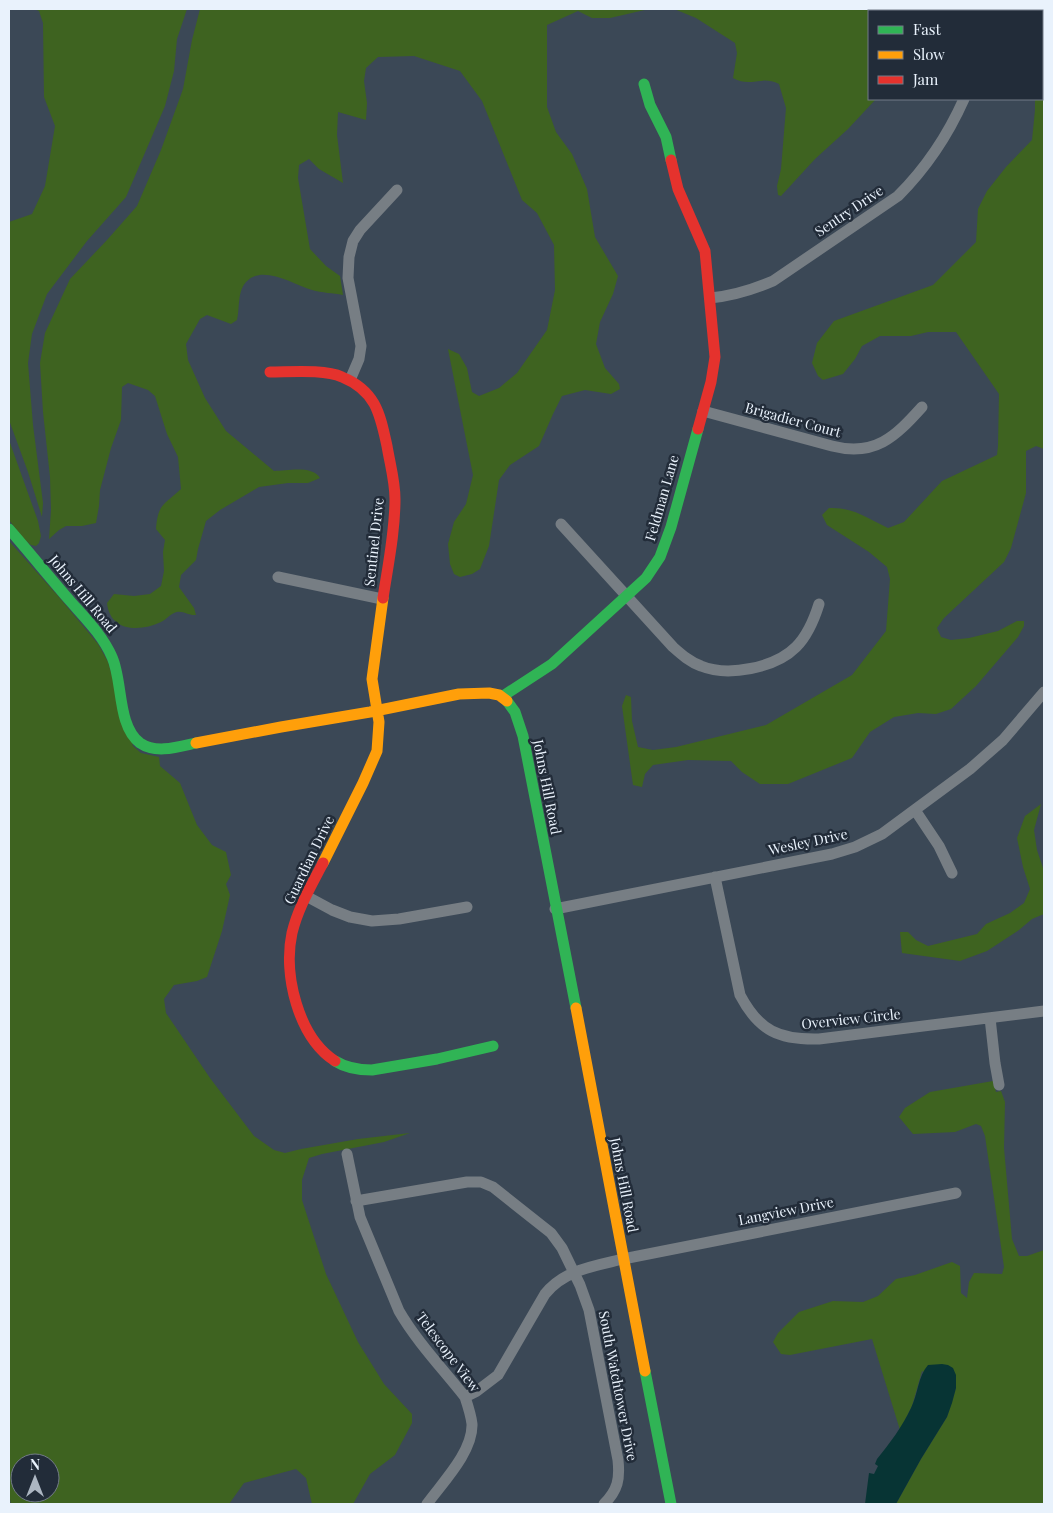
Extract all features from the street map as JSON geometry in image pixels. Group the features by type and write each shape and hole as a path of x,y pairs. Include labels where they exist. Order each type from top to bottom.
{"street":[{"name":"Feldman Lane","path":"503,696 518,684 552,664 646,578 660,557 671,527 711,382 715,357 705,251 678,189 666,137 650,105 644,84"},
{"name":"Sentry Drive","path":"710,298 743,293 773,281 898,196 911,183 941,143 955,120 964,100"},
{"path":"350,380 359,359 361,346 348,278 349,257 353,241 360,230 397,190"},
{"name":"Sentinel Drive","path":"270,372 329,373 350,380 370,396 381,417 394,484 395,513 372,678 378,711"},
{"name":"Brigadier Court","path":"703,411 843,449 854,450 872,447 888,440 902,429 922,407"},
{"path":"561,524 673,647 683,656 703,667 726,671 760,666 784,656 795,648 810,629 819,604"},
{"name":"Johns Hill Road","path":"9,529 102,638 113,657 116,667 127,724 132,735 147,746 166,749 378,711 466,693 489,692 503,696 509,702 515,712 522,734 671,1504"},
{"path":"278,577 382,599"},
{"name":"Wesley Drive","path":"555,908 844,851 867,842 882,834 915,810 990,752 1016,726 1044,692"},
{"name":"Guardian Drive","path":"378,711 379,735 374,759 338,835 306,896 292,937 291,982 297,1005 313,1042 326,1055 346,1066 362,1070 443,1058 493,1046"},
{"path":"915,810 939,846 952,873"},
{"name":"Overview Circle","path":"715,877 740,995 747,1008 755,1017 764,1026 776,1033 794,1039 819,1039 1044,1011"},
{"path":"306,896 350,917 372,921 398,919 468,907"},
{"path":"990,1018 999,1085"},
{"name":"Telescope View","path":"347,1154 356,1202 362,1221 399,1311 428,1352 465,1397 472,1425 469,1442 459,1460 427,1504"},
{"name":"South Watchtower Drive","path":"356,1202 467,1182 481,1182 492,1187 552,1233 574,1272 589,1310 618,1460 618,1483 613,1494 604,1504"},
{"name":"Langview Drive","path":"465,1397 477,1391 498,1375 545,1294 551,1286 574,1272 623,1259 956,1193"}],"green space":[{"path":"34,9 187,9 177,39 174,71 165,106 126,197 87,241 47,294 32,334 28,363 33,425 43,503 42,517 9,420 9,222 32,214 45,186 55,126 44,97 43,23 39,11"},
{"path":"200,9 649,9 610,18 592,18 578,11 547,25 547,107 556,132 572,154 587,189 595,237 618,276 613,294 600,322 596,344 605,368 619,384 620,389 611,394 585,390 562,396 539,446 510,465 499,480 489,546 480,569 472,574 460,577 454,574 450,564 448,544 454,522 466,504 473,475 448,349 459,354 467,368 472,392 479,396 499,388 517,373 547,330 555,290 554,245 537,213 522,200 482,101 460,71 414,56 378,57 366,68 364,81 367,103 366,120 338,112 337,135 343,183 319,169 309,159 299,165 298,178 310,249 326,266 340,276 343,295 312,290 269,275 253,277 246,282 241,291 237,320 231,324 207,315 200,319 186,344 188,360 205,398 226,431 274,471 305,470 311,471 320,478 308,483 288,483 259,487 220,510 206,521 196,560 181,575 179,587 194,608 196,615 177,612 161,622 144,627 127,627 120,624 109,613 107,603 114,594 134,596 150,594 161,586 164,571 163,552 165,540 156,529 158,514 163,505 181,489 178,457 167,434 155,396 148,390 128,383 122,387 121,420 111,448 100,490 96,523 82,526 66,526 49,539 51,510 50,477 40,363 45,333 70,279 137,206 161,150 183,89"},
{"path":"674,9 1044,9 1044,449 1036,446 1026,451 1026,493 1011,548 1004,562 944,618 937,628 941,637 951,640 998,631 1017,621 1024,621 1024,626 1018,637 976,686 951,709 936,714 918,713 894,717 870,732 852,758 788,784 760,784 742,772 731,761 688,760 653,765 645,774 642,787 633,785 622,706 626,695 631,697 632,721 638,747 653,750 676,747 766,725 852,675 886,631 890,579 887,567 869,552 827,525 822,515 829,508 845,509 888,528 904,522 942,481 997,455 999,394 956,332 928,332 911,336 880,336 862,346 855,359 843,374 823,380 818,376 812,363 817,343 834,321 933,285 976,242 978,209 987,191 1006,167 1032,140 1035,100 1043,100 1043,10 868,10 868,100 875,100 848,129 815,159 781,196 778,195 777,186 781,169 786,108 779,84 767,81 745,82 733,78 737,53 735,43 696,18"},
{"path":"9,440 38,521 41,536 36,546 31,545 23,538 9,520"},
{"path":"9,541 98,644 108,662 133,746 141,753 159,757 160,766 180,783 197,825 212,845 226,852 231,875 226,884 230,895 222,931 207,977 197,981 174,985 164,999 166,1013 210,1078 254,1136 274,1150 285,1153 358,1139 410,1133 384,1142 309,1158 302,1180 302,1200 326,1274 358,1342 384,1384 412,1414 412,1423 395,1455 370,1474 353,1504 312,1504 306,1478 296,1469 244,1483 229,1504 11,1504 60,1503 60,1453 10,1453 10,1499"},
{"path":"1041,804 1034,830 1037,850 1044,871 1044,914 1032,919 987,951 960,961 902,953 900,932 908,932 916,940 928,946 977,934 986,924 1010,913 1024,903 1030,889 1017,838 1025,816"},
{"path":"993,1081 996,1092 1001,1091 1005,1102 1004,1148 1012,1239 1019,1256 1027,1256 1044,1250 1044,1504 896,1504 947,1417 956,1388 922,1371 912,1406 900,1430 872,1339 790,1355 781,1354 773,1342 778,1333 799,1312 833,1301 863,1302 878,1296 896,1279 915,1275 952,1262 960,1266 961,1293 967,1298 969,1282 974,1273 1002,1274 1004,1267 985,1136 981,1126 976,1124 955,1132 913,1134 899,1117 905,1108 930,1092"}],"shaded area":[{"path":"942,1364 953,1368 956,1375 956,1388 947,1417 896,1504 865,1504 869,1473 874,1474 878,1466 875,1464 877,1459 896,1435 907,1415 925,1369 928,1365"}],"traffic: fast":[{"path":"644,84 650,105 666,137 671,160"},
{"path":"503,696 552,664 646,578 660,557 671,527 698,429"},
{"path":"9,529 104,642 112,657 124,715 127,726 133,735 140,743 160,749 196,743"},
{"path":"507,701 515,712 523,736 576,1008"},
{"path":"335,1061 353,1068 372,1070 437,1059 493,1046"},
{"path":"645,1371 671,1504"}],"traffic: slow":[{"path":"323,863 377,751 379,722 372,679 383,598"},
{"path":"196,743 459,694 489,693 499,695 507,701"},
{"path":"576,1008 645,1371"}],"traffic: jam":[{"path":"671,160 678,189 705,251 715,357 711,382 698,429"},
{"path":"270,372 335,374 362,389 375,405 384,434 395,492 393,536 383,598"},
{"path":"323,863 305,897 292,933 290,967 296,1003 303,1021 311,1037 335,1061"}]}
